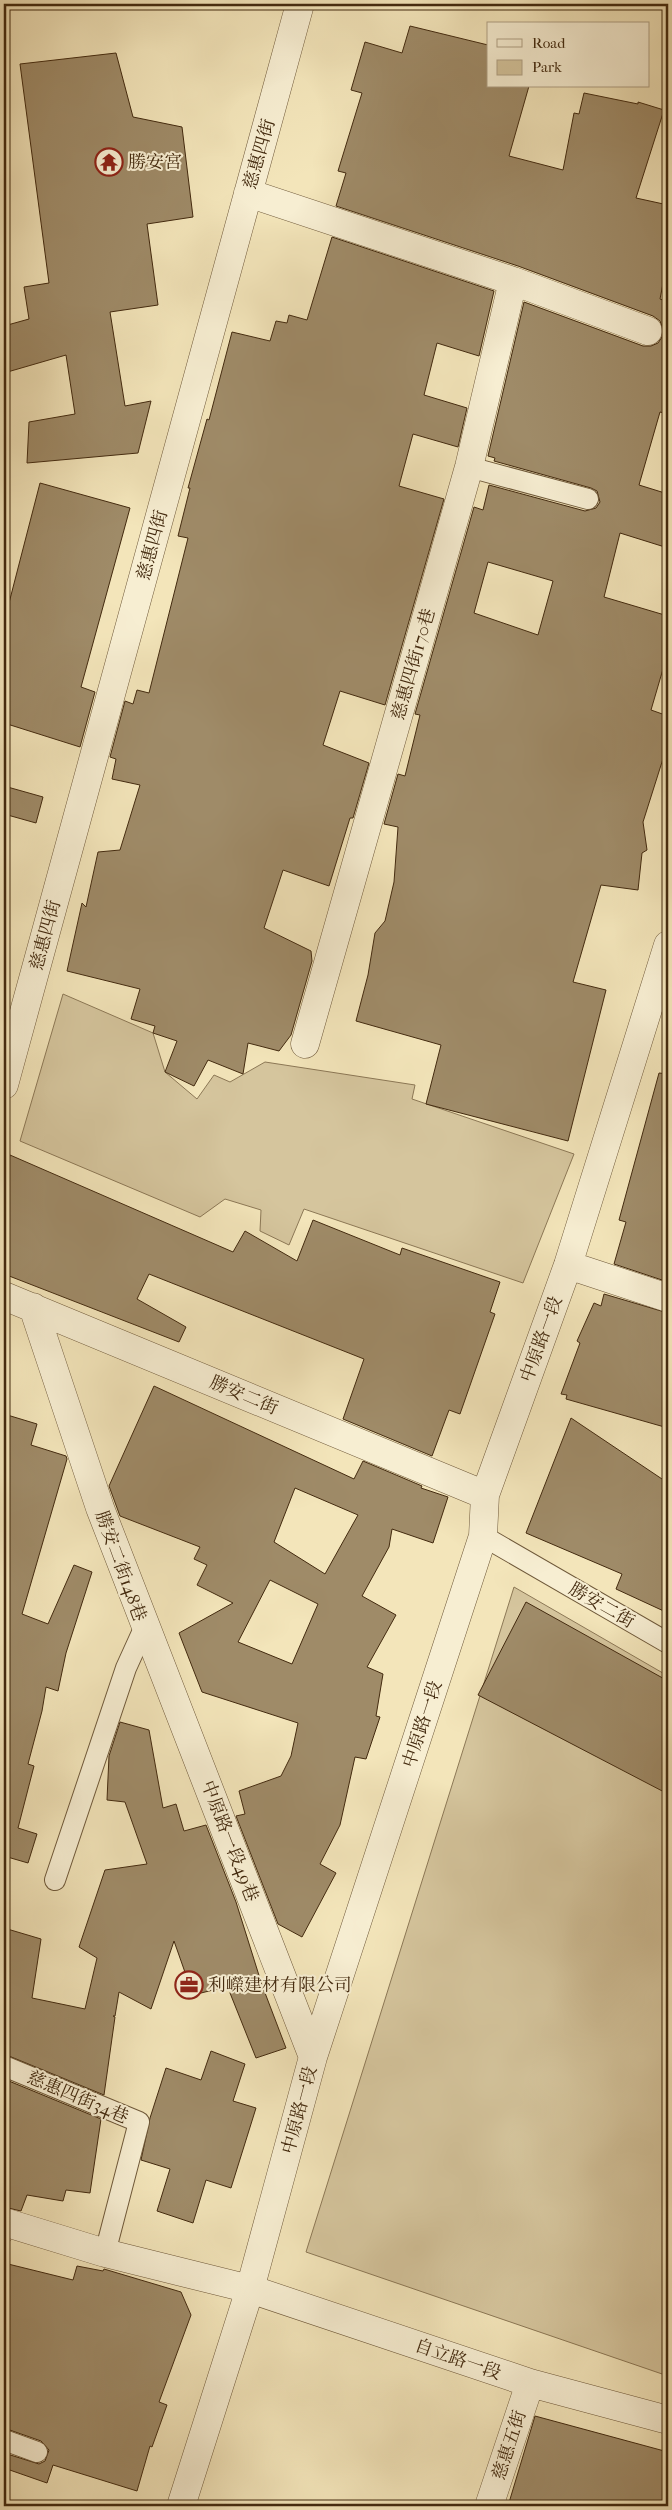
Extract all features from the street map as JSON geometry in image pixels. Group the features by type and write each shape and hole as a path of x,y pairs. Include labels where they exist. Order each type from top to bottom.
{"street":[{"name":"慈惠四街","path":"4,1085 300,4"},
{"path":"248,192 513,281 648,331"},
{"name":"慈惠四街170巷","path":"305,1044 469,467 513,281"},
{"name":"中原路一段","path":"181,2506 250,2289 313,2057 483,1536 485,1495 568,1265 668,945"},
{"path":"568,1265 668,1298"},
{"name":"勝安二街","path":"4,1296 485,1495"},
{"name":"勝安二街148巷","path":"33,1307 100,1508 146,1624"},
{"name":"中原路一段49巷","path":"146,1624 313,2057"},
{"name":"自立路一段","path":"4,2222 105,2253 250,2289 530,2383 668,2420"},
{"name":"慈惠五街","path":"489,2506 530,2383"}],"lane":[{"path":"469,467 588,499"},
{"name":"勝安二街","path":"483,1536 668,1643"},
{"name":"勝安二街148巷","path":"55,1880 126,1668 146,1624"},
{"name":"慈惠四街34巷","path":"4,2066 139,2122 105,2253"},
{"path":"4,2440 37,2452"}],"green space":[{"path":"63,994 153,1033 165,1072 197,1099 214,1075 230,1082 265,1062 415,1085 412,1099 574,1154 523,1283 304,1209 289,1245 260,1231 261,1210 225,1199 200,1217 20,1141"},
{"path":"514,1587 668,1676 668,2376 306,2252"}],"building":[{"path":"410,26 487,45 487,88 528,88 509,156 563,170 574,113 579,114 584,93 638,104 638,102 664,110 636,198 668,205 668,258 660,299 668,302 668,395 664,413 660,412 639,485 668,494 668,548 620,533 604,597 668,616 668,652 651,710 668,716 668,743 643,822 647,850 642,853 638,890 601,885 573,982 606,990 568,1141 426,1104 441,1045 356,1021 368,975 375,933 385,921 394,882 398,827 384,824 398,774 405,776 420,715 415,714 474,507 483,510 489,485 585,511 596,508 600,502 597,491 591,488 494,461 495,458 488,456 524,302 643,346 651,346 658,343 662,337 663,329 660,321 653,316 518,266 336,206 346,173 338,171 362,93 351,90 365,42 402,53","holes":["488,562 553,581 538,635 474,613"]},
{"name":"勝安宮","path":"116,53 133,117 182,127 193,217 147,224 158,305 110,312 125,406 151,401 138,453 27,463 29,422 75,414 66,355 4,373 4,326 29,319 24,287 49,283 20,64"},
{"path":"332,237 494,291 479,356 437,343 424,395 467,408 458,447 413,434 399,486 444,499 385,705 340,691 323,745 369,763 353,818 350,818 329,886 283,870 264,928 311,951 312,961 291,1035 279,1051 248,1043 243,1074 208,1060 194,1086 165,1072 177,1041 153,1033 155,1026 131,1019 140,989 67,971 82,903 86,907 98,852 120,850 140,785 112,779 116,759 110,757 125,701 133,704 137,690 149,693 188,538 178,536 190,488 188,488 207,419 209,420 232,332 270,341 276,321 287,323 289,315 307,320"},
{"path":"40,483 130,508 81,687 95,692 80,747 4,723 4,601 9,603"},
{"path":"4,786 43,797 36,823 4,814"},
{"path":"659,1073 668,1074 668,1282 614,1264 626,1222 619,1220"},
{"path":"10,1155 233,1252 245,1231 297,1261 313,1220 400,1255 402,1248 500,1282 490,1312 495,1314 460,1414 449,1410 432,1456 343,1419 364,1359 149,1274 137,1299 186,1327 179,1342 4,1274 4,1186"},
{"path":"604,1294 668,1313 668,1428 566,1399 567,1395 561,1394 580,1343 577,1341 594,1303 601,1306"},
{"path":"154,1386 354,1479 363,1461 422,1486 421,1488 448,1497 433,1543 392,1529 389,1547 362,1596 396,1615 367,1667 383,1674 376,1716 380,1717 366,1759 355,1757 340,1825 320,1864 336,1873 302,1937 278,1924 236,1816 245,1814 239,1791 281,1776 291,1756 298,1723 202,1692 179,1633 233,1603 197,1585 207,1565 194,1559 200,1547 120,1516 109,1486","holes":["295,1488 358,1515 325,1574 274,1542","270,1580 318,1604 292,1664 238,1642"]},
{"path":"4,1414 37,1424 31,1445 66,1456 67,1459 22,1614 48,1624 74,1565 92,1572 66,1653 58,1691 46,1687 42,1711 28,1764 34,1766 18,1828 37,1834 28,1863 4,1856"},
{"path":"571,1418 668,1483 668,1613 616,1589 622,1574 526,1533"},
{"path":"526,1602 668,1681 668,1794 478,1695"},
{"path":"120,1722 149,1730 163,1808 176,1804 184,1831 206,1825 236,1902 262,1985 286,2048 256,2058 230,1993 233,1985 193,1995 174,1941 151,2009 119,1992 115,2016 113,2016 115,2017 104,2095 4,2054 4,1928 41,1939 32,1998 85,2009 97,1958 79,1947 105,1870 147,1864 125,1802 107,1800 109,1756"},
{"path":"211,2051 245,2064 233,2101 256,2108 231,2188 206,2180 193,2223 157,2211 170,2169 141,2160 150,2118 166,2068 201,2080"},
{"path":"4,2079 101,2119 90,2193 66,2190 63,2201 27,2195 21,2211 4,2207"},
{"path":"4,2238 10,2240 7,2250 4,2249"},
{"path":"4,2263 73,2280 77,2266 103,2271 104,2269 181,2292 191,2315 159,2402 167,2405 152,2447 150,2446 137,2491 53,2465 47,2483 4,2468 4,2453 39,2464 45,2461 49,2450 41,2441 4,2428"},
{"path":"535,2416 668,2452 668,2506 508,2506"}],"place":[{"name":"勝安宮","path":"109,162"},
{"name":"利嶸建材有限公司","path":"189,1985"}]}
